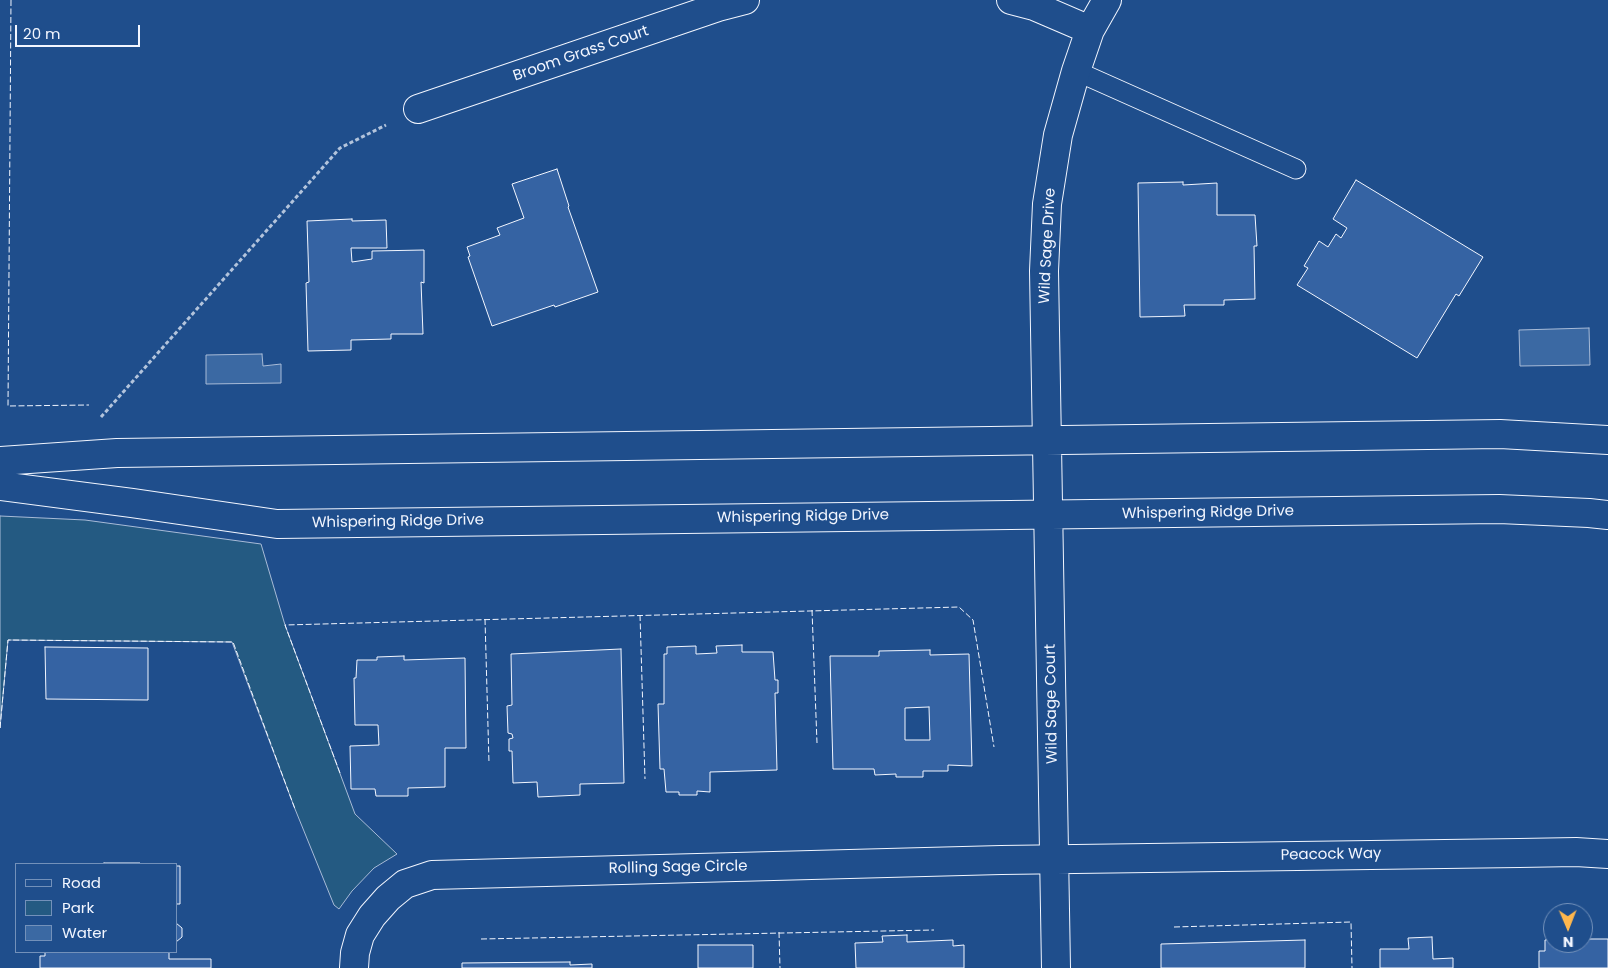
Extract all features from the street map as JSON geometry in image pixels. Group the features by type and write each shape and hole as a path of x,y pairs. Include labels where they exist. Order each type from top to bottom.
{"street":[{"name":"Broom Grass Court","path":"418,109 745,0"},
{"path":"1011,0 1034,6 1090,30"},
{"name":"Wild Sage Drive","path":"1047,441 1044,271 1047,204 1058,136 1076,71 1090,30 1107,0"},
{"path":"0,461 117,453 1500,434 1608,440"},
{"name":"Wild Sage Court","path":"1047,441 1056,968"},
{"name":"Whispering Ridge Drive","path":"0,486 277,524 1499,509 1608,515"},
{"name":"Peacock Way","path":"1055,859 1519,852 1608,854"},
{"name":"Rolling Sage Circle","path":"354,968 355,953 360,934 372,916 388,898 406,884 432,875 1055,859"}],"lane":[{"path":"1076,71 1296,169"}],"path":[{"path":"95,423 340,148 418,109"}],"green space":[{"path":"0,516 85,520 261,544 285,625 355,814 397,854 374,868 352,891 339,909 334,905 295,809 232,642 8,640 0,728"}],"water":[{"path":"1589,328 1590,365 1520,366 1519,330"},
{"path":"262,354 263,366 281,364 281,383 206,384 206,355"}],"building":[{"path":"557,169 568,207 598,292 492,326 468,257 470,256 467,247 500,235 497,228 524,218 512,184"},
{"path":"1356,180 1483,257 1459,296 1456,294 1417,358 1297,285 1308,268 1304,266 1319,241 1328,247 1336,234 1341,238 1347,228 1333,219"},
{"path":"1183,182 1183,185 1217,183 1217,215 1255,215 1257,246 1254,246 1255,299 1224,300 1224,305 1184,305 1185,316 1140,317 1138,183"},
{"path":"352,219 352,221 386,220 387,248 351,248 352,262 372,259 372,251 424,250 424,283 421,282 423,334 391,334 391,339 351,340 351,350 308,351 306,283 309,282 307,221"},
{"path":"742,645 742,652 773,652 775,680 778,680 778,693 775,693 777,770 710,772 710,792 697,791 697,795 679,795 679,792 666,792 664,769 660,769 658,704 664,704 664,654 667,654 667,647 696,646 696,654 717,653 716,646"},
{"path":"45,647 148,648 148,700 46,699"},
{"path":"621,649 624,783 580,784 580,795 538,797 537,782 513,783 512,751 509,751 509,739 513,738 512,734 508,733 507,706 512,705 511,654"},
{"path":"930,650 930,655 969,654 972,766 948,765 948,771 923,771 923,777 896,777 896,774 875,775 874,769 833,769 830,656 879,656 879,651","holes":["929,707 930,740 905,740 905,708"]},
{"path":"404,656 404,660 465,658 466,748 445,748 445,787 408,788 408,796 376,796 375,789 351,789 350,746 379,745 378,725 355,725 354,678 356,678 357,660 377,660 377,657"},
{"path":"178,866 180,866 180,904 178,904"},
{"path":"178,925 182,928 182,937 178,940"},
{"path":"907,935 907,942 953,940 953,946 964,945 964,968 856,968 855,943 883,942 882,936"},
{"path":"1432,937 1433,959 1453,958 1453,968 1380,968 1380,949 1409,949 1408,938"},
{"path":"1593,939 1608,939 1608,968 1539,968 1539,951 1543,951 1543,953 1593,953"},
{"path":"1305,940 1305,968 1161,968 1161,944"},
{"path":"698,945 753,945 753,968 698,968"},
{"path":"45,953 169,953 169,959 211,959 211,968 40,968 40,956 45,956"},
{"path":"570,962 570,965 592,964 592,968 462,968 462,963"}],"fence":[{"path":"11,0 8,406 89,405"},
{"path":"340,773 285,625 959,607 973,620 994,747"},
{"path":"812,610 817,743"},
{"path":"640,615 645,779"},
{"path":"485,619 489,763"},
{"path":"0,728 8,640 233,642 295,809"},
{"path":"1174,927 1351,922 1352,968"},
{"path":"481,939 934,930"},
{"path":"779,932 780,968"}]}
